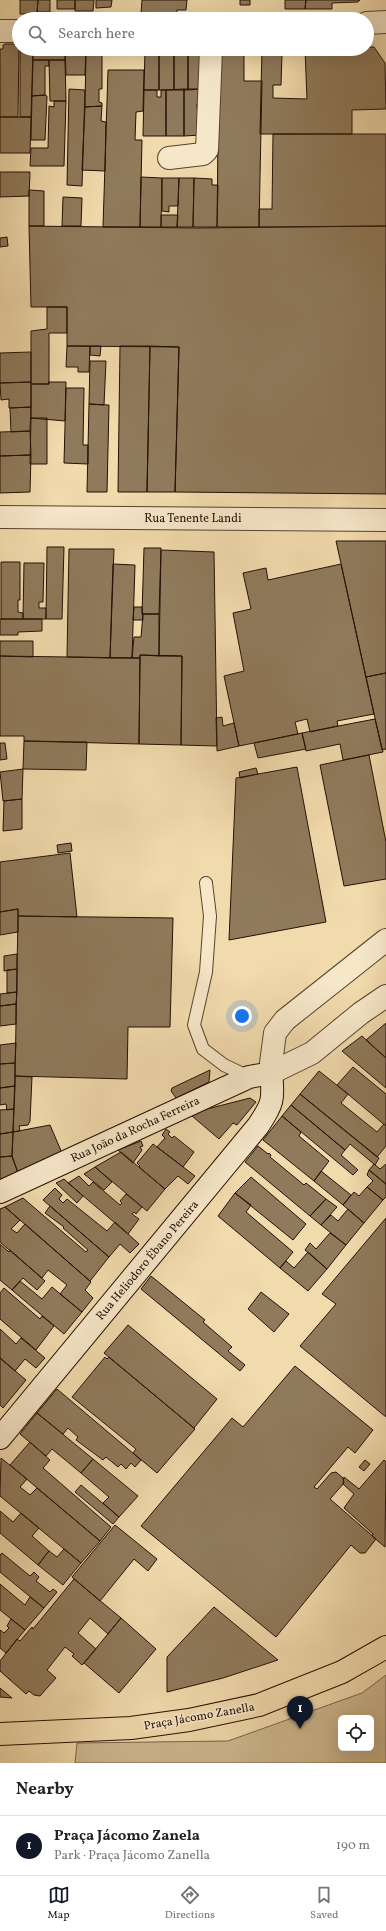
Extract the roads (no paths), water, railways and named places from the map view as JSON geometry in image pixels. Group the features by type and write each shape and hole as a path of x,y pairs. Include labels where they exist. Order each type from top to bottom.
{"main road":[{"name":"Praça Jácomo Zanella","path":"0,1734 131,1728 189,1720 259,1706 342,1672 386,1647"}],"street":[{"path":"374,23 386,22"},
{"path":"0,31 12,31"},
{"path":"169,158 203,154 207,150 211,56"},
{"name":"Rua Tenente Landi","path":"0,517 386,520"},
{"name":"Rua Heliodoro Ébano Pereira","path":"0,1438 258,1126 270,1108 273,1092 271,1062 276,1033 285,1020 386,940"},
{"path":"271,1073 312,1053 386,996"},
{"name":"Rua João da Rocha Ferreira","path":"0,1192 248,1077 271,1073"}],"lane":[{"path":"206,883 210,916 206,972 194,1026 203,1049 224,1065 248,1077"}],"place":[{"name":"Praça Jácomo Zanela","path":"300,1729"}]}
